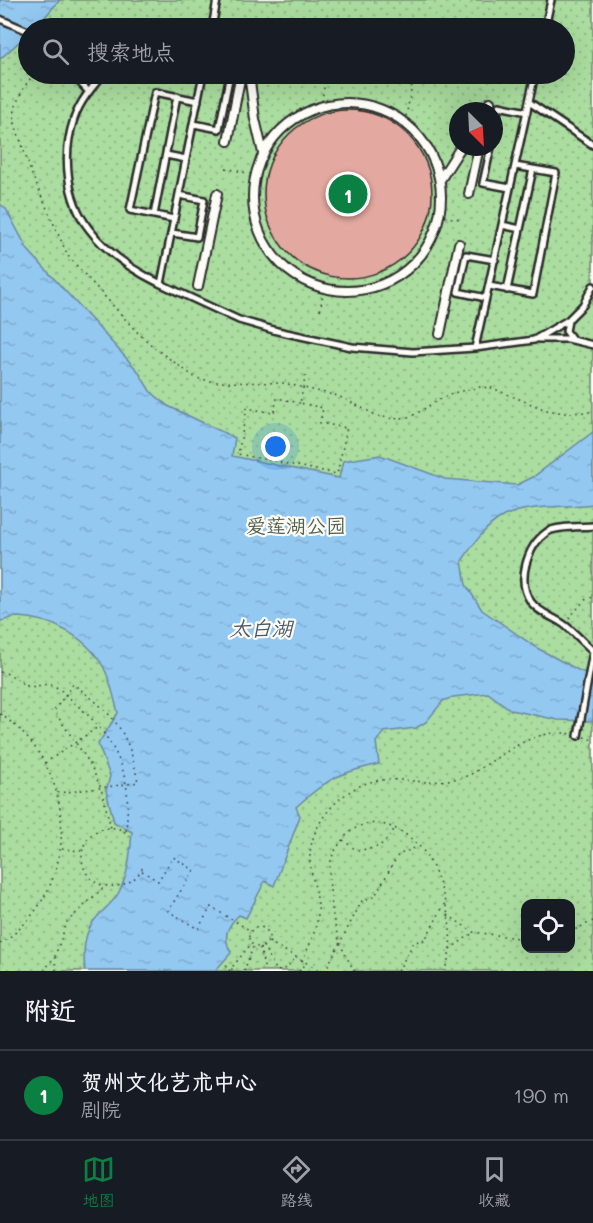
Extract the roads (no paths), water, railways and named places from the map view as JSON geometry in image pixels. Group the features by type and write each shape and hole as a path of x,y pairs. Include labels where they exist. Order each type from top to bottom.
{"street":[{"path":"228,141 239,84"},
{"path":"250,84 263,153"},
{"path":"362,103 384,110 405,122 421,138 433,158 442,196 433,237 419,258 399,276 376,287 350,292 324,289 300,280 279,264 263,243 254,219 252,193 255,175 263,153 276,134 294,118 321,106 362,103"},
{"path":"440,180 455,156"},
{"path":"469,194 478,156"},
{"path":"198,286 217,194"},
{"path":"440,334 459,244"}],"lane":[{"path":"214,18 217,0"},
{"path":"547,18 551,0"},
{"path":"0,19 18,27"},
{"path":"81,84 89,92"},
{"path":"96,84 74,118 68,144 68,173 74,199 87,226 101,243 134,269 162,284 239,320 320,342 352,347 413,352 475,348 534,340 573,340 593,345"},
{"path":"162,284 201,84"},
{"path":"194,124 219,129 228,84"},
{"path":"475,348 533,84"},
{"path":"174,219 130,210 155,92 198,101"},
{"path":"154,215 177,96"},
{"path":"529,102 593,145"},
{"path":"503,107 527,112"},
{"path":"166,156 186,159"},
{"path":"488,156 483,183 510,188"},
{"path":"489,286 533,294 556,173 515,166"},
{"path":"507,290 533,170"},
{"path":"172,232 197,237 204,200 179,195"},
{"path":"502,225 520,229"},
{"path":"486,298 458,292 466,255 495,260"},
{"path":"534,340 568,320 586,300 593,286"},
{"path":"586,300 593,298"},
{"path":"568,320 566,331 573,340"},
{"path":"578,736 593,651 564,624 540,611 531,602 524,587 527,558 547,532 554,529 593,526"}],"water":[{"path":"0,0 60,0 44,18 18,18 18,43 0,59"},
{"name":"太白湖","path":"0,204 6,209 28,250 138,371 150,391 168,406 235,438 232,456 339,478 343,461 380,455 445,479 517,485 533,477 593,432 593,504 536,508 504,516 486,530 462,561 466,585 482,610 537,648 593,676 593,721 558,720 511,710 488,693 453,697 443,701 426,722 416,728 384,732 376,742 379,764 334,778 296,807 300,816 274,886 265,881 246,918 239,915 231,924 227,932 227,942 231,953 215,971 85,971 84,950 89,929 119,892 125,878 132,832 114,822 106,791 110,776 98,744 118,713 104,668 97,657 79,639 56,626 31,618 14,617 0,621"}],"place":[{"name":"贺州文化艺术中心","path":"348,194"}],"park label":[{"name":"爱莲湖公园","path":"296,525"}]}
